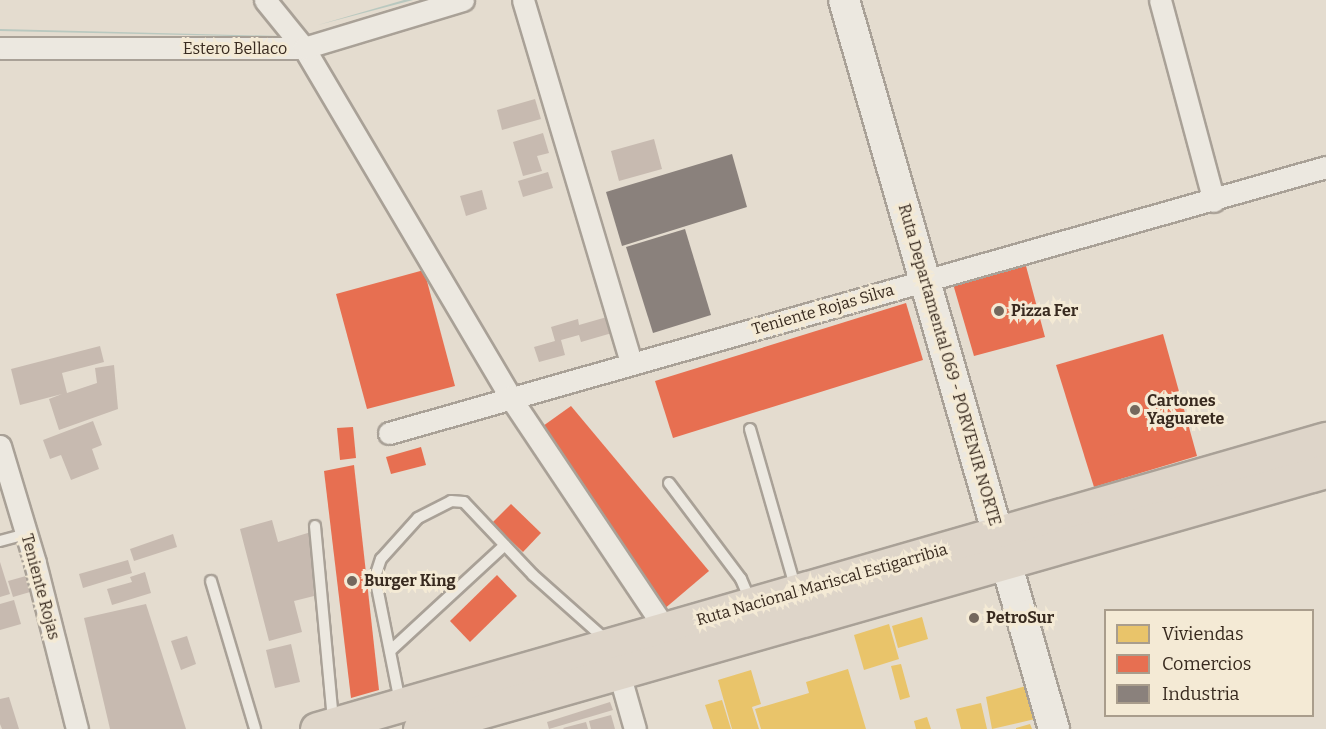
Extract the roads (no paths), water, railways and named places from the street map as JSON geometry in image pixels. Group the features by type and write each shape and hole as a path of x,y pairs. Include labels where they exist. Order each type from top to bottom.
{"highway":[{"name":"Ruta Nacional Mariscal Estigarribia","path":"325,727 410,717 615,659 1003,547 1326,439"},
{"name":"Ruta Nacional Mariscal Estigarribia","path":"615,659 666,630 797,592 1003,547 1326,471"}],"main road":[{"name":"Ruta Departamental 069 - PORVENIR NORTE","path":"844,0 923,282 1003,547 1054,729"}],"street":[{"path":"265,0 304,48 510,397 666,630"},
{"name":"Estero Bellaco","path":"0,48 304,48 463,0"},
{"path":"523,0 631,363"},
{"path":"1160,0 1214,201"},
{"name":"Teniente Rojas Silva","path":"389,433 510,397 1214,201 1326,167"},
{"name":"Teniente Rojas","path":"0,446 27,534 77,729"},
{"path":"615,659 635,729"}],"lane":[{"path":"750,429 797,592"},
{"path":"669,483 741,579 752,605"},
{"path":"410,717 390,651 375,577 381,559 418,518 451,501 464,502 615,659"},
{"path":"315,526 325,727"},
{"path":"0,541 27,534"},
{"path":"390,651 505,545"},
{"path":"211,581 255,729"}],"place":[{"name":"Pizza Fer","path":"999,311"},
{"name":"Cartones Yaguarete","path":"1135,410"},
{"name":"Burger King","path":"352,581"},
{"name":"PetroSur","path":"974,618"}]}
